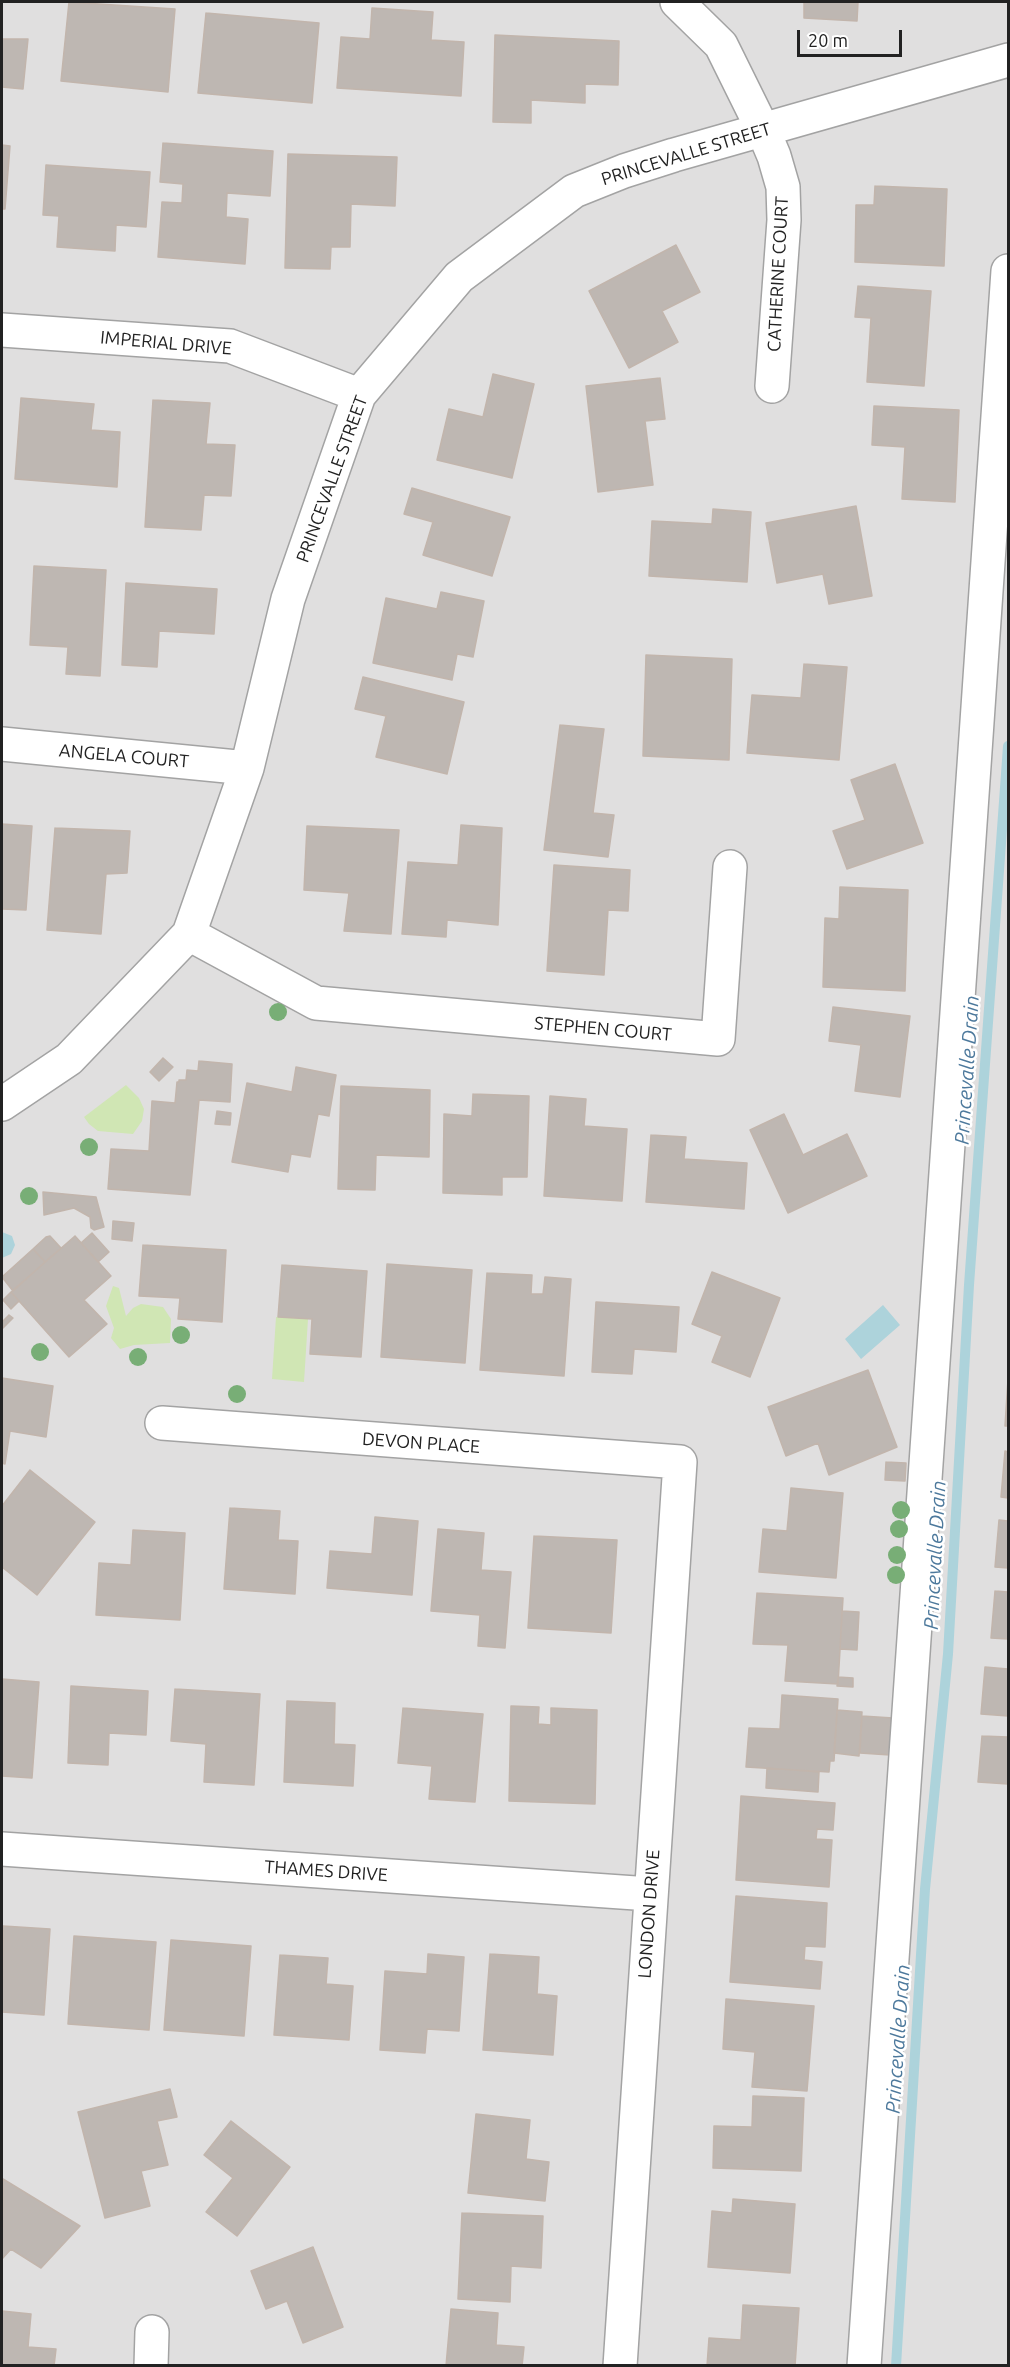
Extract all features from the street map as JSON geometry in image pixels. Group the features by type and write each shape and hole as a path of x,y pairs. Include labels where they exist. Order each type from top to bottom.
{"street":[{"name":"CATHERINE COURT","path":"677,2 721,45 763,130 783,187 784,220 772,386"},
{"name":"PRINCEVALLE STREET","path":"2,1104 69,1059 189,934 247,768 288,599 359,395 459,277 574,190 624,171 763,130 1008,62"},
{"path":"864,2366 1008,271"},
{"name":"IMPERIAL DRIVE","path":"2,330 230,346 359,395"},
{"name":"ANGELA COURT","path":"2,744 247,768"},
{"name":"STEPHEN COURT","path":"189,934 316,1003 718,1040 730,867"},
{"name":"DEVON PLACE","path":"162,1423 680,1462"},
{"name":"LONDON DRIVE","path":"620,2366 680,1462"},
{"name":"THAMES DRIVE","path":"2,1849 650,1894"},
{"path":"151,2366 152,2332"}],"shaded area":[{"path":"2,2 1008,2 1008,2365 2,2366"}],"green space":[{"path":"126,1085 139,1098 144,1109 142,1121 133,1134 98,1131 84,1117"},
{"path":"113,1286 119,1288 126,1316 133,1308 141,1304 163,1307 171,1319 170,1343 134,1345 120,1349 111,1338 114,1328 106,1306"},
{"path":"276,1317 308,1319 304,1382 272,1379"}],"water":[{"path":"2,1232 12,1236 15,1245 11,1254 2,1258"},
{"path":"883,1305 900,1325 861,1359 845,1339"}],"building":[{"path":"69,2 175,9 168,92 61,81"},
{"path":"804,2 858,2 857,21 804,18"},
{"path":"372,8 433,12 431,40 464,42 461,96 337,88 341,37 370,39"},
{"path":"206,13 319,23 312,103 198,93"},
{"path":"495,35 619,41 618,85 585,84 585,103 531,100 531,123 493,122"},
{"path":"2,39 28,39 23,89 2,87"},
{"path":"163,143 273,151 270,196 227,193 226,217 248,219 245,264 158,257 162,202 182,203 183,184 160,182"},
{"path":"2,145 10,146 5,209 2,209"},
{"path":"288,154 397,157 395,206 351,204 350,247 331,247 330,269 285,268"},
{"path":"46,165 150,172 146,227 116,225 115,251 57,247 59,216 43,215"},
{"path":"875,186 947,189 944,266 855,262 856,205 874,205"},
{"path":"676,245 700,292 662,311 678,342 629,368 589,291"},
{"path":"858,286 931,291 924,386 867,382 871,318 855,317"},
{"path":"493,374 534,384 512,478 437,460 449,409 483,417"},
{"path":"660,378 665,419 645,421 653,485 598,492 586,386"},
{"path":"21,398 94,404 91,430 120,432 117,487 15,479"},
{"path":"153,400 210,403 206,444 235,445 231,496 204,495 201,530 145,527"},
{"path":"874,406 959,410 955,502 902,499 905,447 872,445"},
{"path":"412,488 510,517 492,576 423,555 433,522 404,514"},
{"path":"856,506 872,596 829,604 823,574 777,583 766,523"},
{"path":"713,509 751,512 747,582 649,576 652,521 712,524"},
{"path":"34,566 106,570 100,676 66,674 68,647 30,645"},
{"path":"126,583 217,589 214,634 159,631 157,667 122,665"},
{"path":"441,592 484,601 473,657 457,654 452,680 373,663 386,598 437,609"},
{"path":"646,655 732,659 729,760 643,756"},
{"path":"804,664 847,667 839,760 747,753 752,695 801,698"},
{"path":"363,677 464,702 447,774 376,757 386,716 355,709"},
{"path":"560,725 604,729 593,813 614,815 608,857 544,850"},
{"path":"895,764 923,843 847,869 833,831 865,820 851,780"},
{"path":"2,824 32,826 26,910 2,909"},
{"path":"461,825 502,828 498,925 447,920 446,937 402,934 408,862 458,865"},
{"path":"307,826 399,830 391,934 344,931 349,893 304,890"},
{"path":"55,828 130,831 127,873 106,874 101,934 47,930"},
{"path":"554,865 630,870 628,911 608,910 604,975 547,971"},
{"path":"840,887 908,890 905,991 823,987 825,918 839,919"},
{"path":"833,1007 910,1016 900,1097 855,1091 861,1045 829,1041"},
{"path":"163,1058 173,1067 159,1081 150,1072"},
{"path":"199,1061 232,1064 230,1102 199,1100 190,1195 108,1189 111,1149 149,1151 152,1101 175,1103 177,1082 186,1080 187,1070 198,1071"},
{"path":"296,1067 336,1075 329,1116 318,1114 310,1157 291,1154 288,1172 232,1162 247,1083 292,1092"},
{"path":"341,1086 430,1090 429,1157 376,1155 375,1190 338,1189"},
{"path":"473,1094 529,1096 527,1177 502,1177 502,1195 443,1193 444,1114 472,1116"},
{"path":"550,1096 586,1099 584,1126 627,1129 622,1201 544,1196"},
{"path":"217,1111 231,1113 230,1125 215,1124"},
{"path":"784,1114 803,1155 847,1134 867,1176 788,1213 750,1130"},
{"path":"651,1135 686,1137 684,1159 747,1163 744,1209 646,1202"},
{"path":"43,1192 96,1197 104,1227 94,1230 91,1228 90,1217 74,1208 44,1215"},
{"path":"113,1221 134,1223 132,1241 112,1239"},
{"path":"92,1233 109,1252 98,1262 81,1243"},
{"path":"50,1236 61,1248 45,1262 33,1249"},
{"path":"75,1236 111,1276 84,1300 107,1324 69,1357 11,1292"},
{"path":"143,1245 226,1250 222,1322 178,1319 180,1298 139,1296"},
{"path":"33,1249 45,1262 13,1291 2,1277"},
{"path":"387,1264 472,1270 465,1363 381,1357"},
{"path":"282,1265 367,1271 361,1357 310,1354 312,1319 278,1317"},
{"path":"712,1272 780,1298 750,1377 712,1362 722,1336 692,1324"},
{"path":"487,1273 532,1275 531,1294 543,1294 545,1277 571,1279 564,1376 480,1370"},
{"path":"11,1292 19,1301 11,1309 3,1300"},
{"path":"596,1302 679,1307 676,1352 634,1349 632,1374 592,1372"},
{"path":"9,1315 13,1318 2,1329 2,1322"},
{"path":"868,1370 897,1447 829,1475 818,1443 786,1456 768,1407"},
{"path":"2,1378 53,1386 46,1437 10,1431 5,1464 2,1463"},
{"path":"1008,1379 1008,1426 1005,1426"},
{"path":"1005,1451 1008,1452 1008,1498 1001,1497"},
{"path":"886,1462 906,1463 905,1481 885,1480"},
{"path":"30,1470 95,1522 37,1595 2,1567 2,1506"},
{"path":"791,1488 843,1493 836,1578 759,1572 763,1529 787,1531"},
{"path":"230,1508 280,1511 278,1540 298,1541 295,1594 224,1589"},
{"path":"375,1517 418,1521 412,1595 327,1588 330,1551 372,1554"},
{"path":"999,1520 1008,1521 1008,1568 995,1567"},
{"path":"438,1529 484,1533 481,1570 511,1572 505,1648 478,1646 480,1615 431,1611"},
{"path":"133,1530 185,1533 180,1620 96,1615 99,1563 131,1565"},
{"path":"534,1536 617,1540 611,1633 528,1628"},
{"path":"995,1591 1008,1592 1008,1639 991,1638"},
{"path":"757,1593 843,1598 838,1684 785,1681 788,1645 753,1644"},
{"path":"842,1611 859,1612 857,1650 840,1649"},
{"path":"985,1667 1008,1669 1008,1716 981,1714"},
{"path":"838,1677 853,1678 853,1687 837,1686"},
{"path":"2,1679 39,1682 32,1778 2,1776"},
{"path":"71,1686 148,1691 146,1735 109,1733 108,1765 68,1763"},
{"path":"175,1689 260,1694 254,1785 204,1782 206,1744 171,1741"},
{"path":"782,1695 838,1699 834,1761 830,1761 829,1772 746,1767 749,1728 780,1729"},
{"path":"287,1701 335,1703 334,1744 355,1745 353,1786 284,1782"},
{"path":"511,1706 539,1707 538,1724 551,1725 551,1708 597,1710 595,1804 509,1801"},
{"path":"403,1708 483,1714 475,1802 429,1799 432,1766 398,1763"},
{"path":"837,1710 862,1712 859,1756 834,1753"},
{"path":"862,1716 893,1718 890,1755 860,1753"},
{"path":"982,1736 1008,1737 1008,1784 978,1782"},
{"path":"767,1768 819,1772 818,1792 766,1788"},
{"path":"741,1796 835,1803 833,1830 817,1829 816,1839 832,1840 829,1887 736,1880"},
{"path":"736,1896 827,1903 825,1947 805,1946 804,1960 822,1962 820,1989 730,1982"},
{"path":"3,1926 50,1929 44,2015 2,2012"},
{"path":"74,1936 156,1942 149,2030 68,2024"},
{"path":"171,1940 251,1946 244,2036 164,2030"},
{"path":"428,1954 464,1957 459,2031 427,2029 425,2053 380,2050 385,1971 427,1974"},
{"path":"490,1954 539,1957 537,1994 557,1996 553,2055 483,2050"},
{"path":"280,1955 328,1958 326,1984 353,1986 349,2040 274,2035"},
{"path":"726,1999 814,2006 807,2091 752,2087 755,2052 723,2049"},
{"path":"170,2089 177,2117 157,2121 168,2165 141,2171 150,2206 105,2218 78,2112"},
{"path":"753,2096 804,2098 801,2171 713,2168 714,2126 752,2127"},
{"path":"476,2114 530,2120 526,2159 549,2162 545,2201 468,2193"},
{"path":"231,2121 290,2167 237,2236 206,2212 233,2178 204,2155"},
{"path":"3,2179 80,2226 41,2268 11,2249 2,2259"},
{"path":"733,2199 795,2204 790,2273 708,2267 712,2211 732,2213"},
{"path":"462,2213 543,2216 541,2268 511,2266 510,2302 458,2299"},
{"path":"313,2247 343,2327 303,2343 287,2301 266,2309 251,2271"},
{"path":"743,2305 799,2308 795,2366 707,2366 709,2338 741,2340"},
{"path":"451,2309 498,2313 496,2345 524,2347 522,2366 446,2366"},
{"path":"2,2311 31,2314 28,2347 56,2349 54,2366 2,2366"}],"waterway":[{"name":"Princevalle Drain","path":"896,2366 925,1889 948,1654 969,1285 1008,746"}]}
